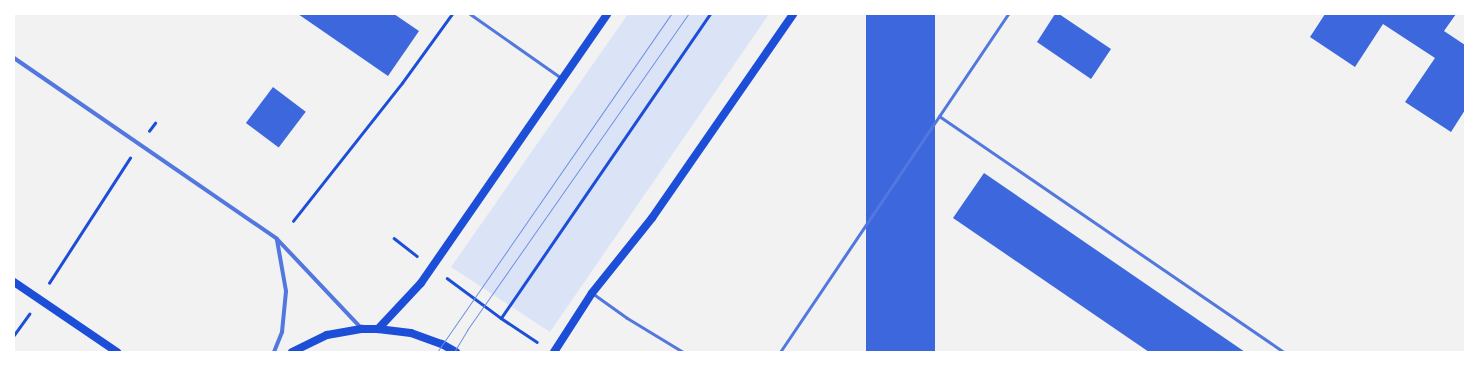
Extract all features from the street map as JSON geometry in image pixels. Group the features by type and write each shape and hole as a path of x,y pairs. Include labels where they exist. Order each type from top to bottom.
{"main road":[{"path":"378,329 406,301 432,267 607,14"},
{"path":"554,352 592,293 652,218 793,14"},
{"path":"14,282 117,352"},
{"path":"292,352 327,336 362,329 378,329 411,333 442,344 456,352"}],"street":[{"path":"14,58 277,239 362,329"},
{"path":"274,352 282,332 286,291 277,239"}],"lane":[{"path":"470,14 562,79"},
{"path":"780,352 1008,14"},
{"path":"939,116 1284,352"},
{"path":"592,293 627,318 683,352"}],"path":[{"path":"292,221 402,83 452,14"},
{"path":"501,318 710,14"},
{"path":"14,335 39,299 139,144 155,124"},
{"path":"394,238 501,318 540,344"}],"shaded area":[{"path":"628,14 769,14 550,332 451,267"}],"building":[{"path":"298,14 394,14 419,31 388,76"},
{"path":"866,14 935,14 935,352 866,352"},
{"path":"1055,14 1059,14 1111,49 1091,79 1037,42"},
{"path":"1325,14 1456,14 1444,31 1465,45 1465,110 1451,132 1405,102 1435,58 1383,24 1355,67 1310,37"},
{"path":"273,87 306,112 279,148 246,123"},
{"path":"984,173 1245,352 1149,352 953,218"}],"tram line":[{"path":"437,352 671,14"},
{"path":"454,352 467,330 688,14"}]}
